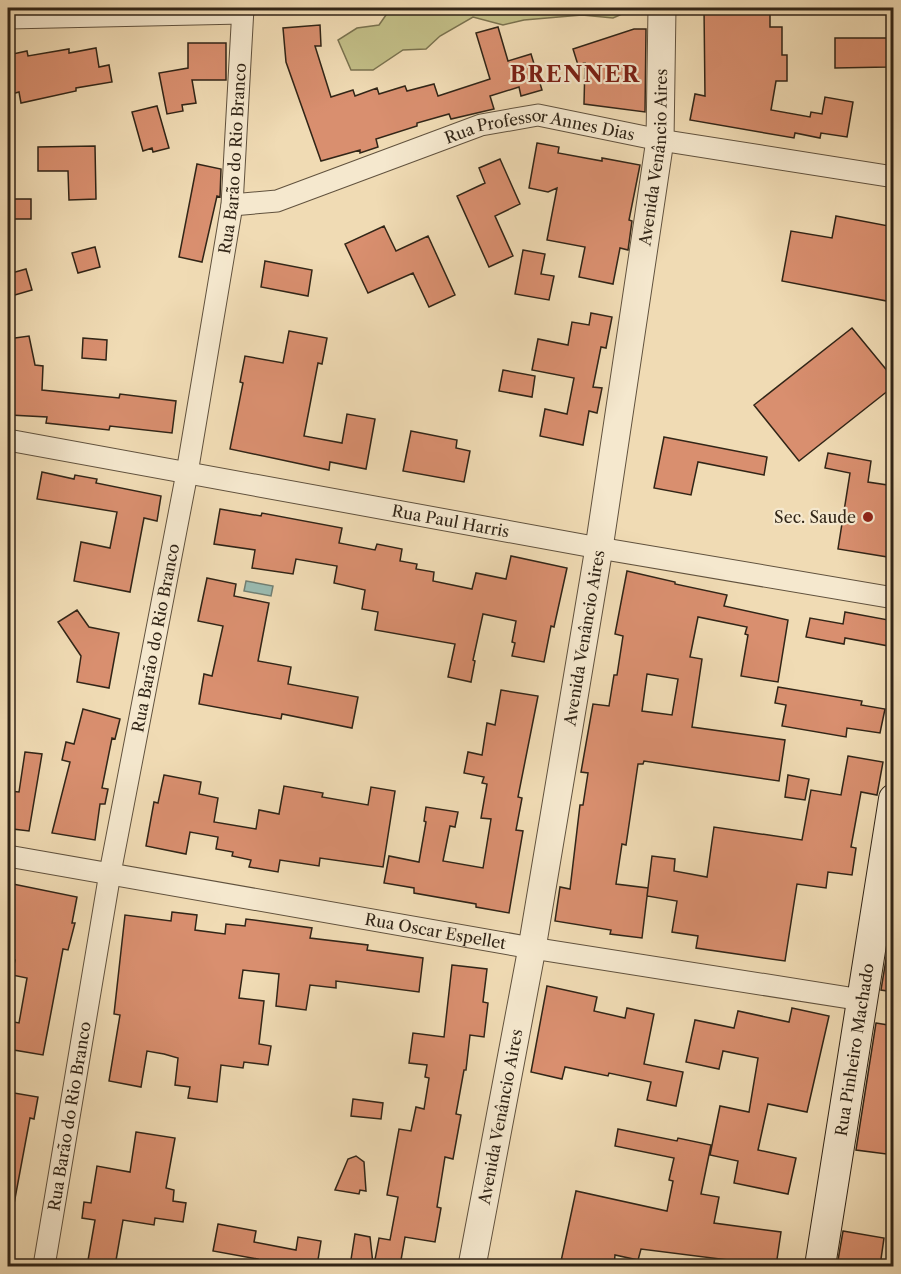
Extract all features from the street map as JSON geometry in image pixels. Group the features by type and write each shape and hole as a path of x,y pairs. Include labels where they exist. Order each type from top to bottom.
{"main road":[{"name":"Rua Pinheiro Machado","path":"820,1266 894,799"}],"street":[{"name":"Avenida Venâncio Aires","path":"472,1266 532,948 599,548 660,140 662,8"},
{"path":"8,18 243,10"},
{"name":"Rua Barão do Rio Branco","path":"44,1266 110,873 187,473 232,205 243,10"},
{"name":"Rua Professor Annes Dias","path":"232,205 277,201 481,125 538,115 660,140 894,177"},
{"name":"Rua Paul Harris","path":"8,440 599,548 894,598"},
{"name":"Rua Oscar Espellet","path":"8,856 532,948 862,1000"}],"shaded area":[{"path":"385,8 636,8 613,18 582,15 524,20 503,25 473,17 440,36 426,49 403,50 373,70 351,70 338,40 357,28 379,25 386,15"}],"water":[{"path":"246,581 273,586 271,596 244,591"}],"building":[{"path":"704,8 770,8 770,27 782,27 782,55 787,55 787,81 776,81 771,110 810,117 811,112 822,114 825,97 853,102 847,137 821,133 820,138 795,133 794,138 690,120 695,94 705,96"},
{"path":"320,25 321,46 315,46 331,97 353,90 355,96 377,88 379,94 405,86 407,91 434,84 438,96 490,79 476,33 498,27 508,61 531,54 542,90 521,96 519,87 490,96 494,109 451,119 449,114 417,123 417,126 376,139 378,147 321,161 286,62 283,28"},
{"path":"634,29 646,29 645,112 584,104 585,63 578,65 573,49"},
{"path":"835,38 887,38 888,67 835,68"},
{"path":"188,43 226,43 226,80 192,80 196,103 182,105 183,111 167,114 159,73 188,68"},
{"path":"96,48 99,67 109,65 112,82 76,88 76,91 21,103 19,92 8,95 8,55 27,51 28,56 69,49 69,53"},
{"path":"157,106 169,148 153,152 152,148 143,151 132,112"},
{"path":"537,143 559,147 558,153 640,165 629,220 632,221 628,250 620,248 613,284 579,277 585,247 547,240 557,188 548,192 529,188"},
{"path":"95,146 96,199 69,200 68,171 38,171 38,147"},
{"path":"500,159 520,204 495,216 513,256 489,267 457,196 485,183 479,168"},
{"path":"197,164 221,169 220,197 217,196 202,262 179,257"},
{"path":"8,199 31,199 31,219 8,219"},
{"path":"836,216 894,227 892,302 782,281 791,231 832,238"},
{"path":"384,226 396,251 428,236 455,295 429,307 413,273 368,293 345,244"},
{"path":"95,247 100,267 78,273 72,253"},
{"path":"523,250 545,254 541,274 554,276 549,300 515,294"},
{"path":"265,261 312,270 308,296 261,287"},
{"path":"26,269 32,290 8,297 8,274"},
{"path":"591,313 612,317 606,348 601,347 593,387 602,388 597,413 589,411 583,445 540,436 545,409 567,414 574,378 532,370 538,339 568,345 572,322 589,325"},
{"path":"852,328 894,379 894,386 799,461 754,405"},
{"path":"289,331 327,338 322,364 318,363 304,436 342,443 347,414 375,419 366,469 330,462 329,470 230,449 243,383 240,382 245,356 283,363"},
{"path":"29,336 35,365 43,366 42,390 119,398 120,394 176,401 172,433 110,426 109,430 46,423 47,417 10,415 8,408 8,339"},
{"path":"83,338 107,340 106,360 82,358"},
{"path":"503,370 535,376 532,397 499,391"},
{"path":"411,431 457,440 456,448 470,451 464,482 403,471"},
{"path":"664,437 767,457 764,475 698,462 691,495 654,488"},
{"name":"Sec. Saude","path":"828,453 871,461 868,482 894,486 894,558 838,549 850,473 825,468"},
{"path":"42,472 74,479 75,475 97,479 96,483 161,496 157,521 144,518 130,592 74,581 81,542 110,548 117,512 37,499"},
{"path":"220,509 261,516 262,513 342,528 339,543 375,550 377,544 402,549 400,561 417,564 416,569 434,572 433,581 472,589 476,573 506,579 511,556 567,568 544,662 512,656 516,621 483,614 473,660 475,661 471,682 448,677 455,644 375,630 378,612 362,609 365,590 334,583 337,566 296,559 293,574 252,568 255,550 214,544"},
{"path":"627,571 727,595 724,606 788,620 778,682 741,676 748,635 745,634 747,627 698,617 690,657 702,659 692,727 785,740 779,781 644,761 643,764 638,764 626,845 622,844 616,884 648,888 642,938 610,934 611,930 555,921 560,887 570,889 580,805 583,805 588,773 581,772 593,704 609,706 614,675 617,675 623,636 615,634","holes":["647,674 678,679 672,715 642,711"]},
{"path":"207,578 236,584 234,596 269,603 258,661 291,667 288,684 358,697 352,728 282,714 281,719 199,704 204,674 212,676 223,626 198,621"},
{"path":"77,610 89,627 119,633 109,688 77,682 81,656 58,622"},
{"path":"845,612 894,621 894,647 845,638 844,644 806,637 810,618 843,624"},
{"path":"778,687 862,701 861,705 885,709 880,733 847,728 846,737 782,726 786,705 775,703"},
{"path":"501,690 538,696 518,797 522,798 516,830 523,831 509,913 476,907 476,904 414,893 414,888 384,883 389,856 419,862 426,822 424,821 426,807 458,812 455,827 450,826 443,861 483,868 491,819 481,818 487,784 482,783 484,777 464,773 468,752 482,755 487,723 495,725"},
{"path":"83,709 120,719 115,739 112,738 102,788 108,789 105,804 100,804 95,840 52,833 70,762 62,760 66,742 74,744"},
{"path":"25,752 42,754 29,831 13,829 14,820 8,819 8,791 19,792"},
{"path":"848,756 883,762 877,795 861,792 851,847 856,848 852,875 828,872 826,888 797,884 785,961 696,948 698,936 672,932 677,901 647,896 652,856 675,859 674,871 707,877 714,827 802,840 811,790 841,795"},
{"path":"164,775 201,782 199,794 218,798 214,822 256,829 259,810 279,814 284,786 323,793 322,797 368,805 371,787 395,791 383,867 320,858 319,866 280,860 278,872 249,867 251,860 232,856 233,852 216,849 218,837 190,832 186,854 146,846 154,802 158,803"},
{"path":"788,775 809,779 805,800 785,797"},
{"path":"8,883 77,897 72,923 75,923 68,950 63,949 43,1055 8,1049 8,1021 19,1023 27,978 12,975 15,960 8,958"},
{"path":"172,912 197,915 195,930 225,934 226,924 245,926 246,919 312,928 310,938 368,945 367,950 423,958 419,992 336,981 336,988 310,985 306,1010 276,1006 279,974 243,970 239,998 264,1001 259,1044 271,1046 268,1065 244,1062 243,1068 221,1065 217,1102 188,1098 190,1087 175,1085 178,1058 164,1054 147,1051 141,1087 109,1081 120,1015 114,1014 125,915 171,921"},
{"path":"892,923 894,923 894,992 881,990"},
{"path":"452,965 487,969 483,1002 488,1003 484,1037 470,1035 466,1070 464,1070 456,1114 461,1115 453,1159 445,1157 437,1207 441,1208 435,1242 405,1237 400,1266 374,1265 379,1238 390,1240 398,1197 387,1195 399,1129 411,1131 416,1107 424,1109 429,1078 425,1077 427,1065 409,1063 413,1033 444,1037"},
{"path":"547,986 597,997 594,1011 625,1018 627,1008 654,1014 644,1064 683,1072 676,1106 647,1100 651,1082 565,1067 562,1079 531,1072"},
{"path":"792,1008 829,1016 807,1112 768,1104 758,1150 796,1158 788,1194 734,1183 738,1161 710,1155 720,1106 749,1112 758,1058 723,1051 719,1069 686,1062 695,1020 734,1028 738,1011 789,1022"},
{"path":"876,1023 894,1026 894,1155 856,1150"},
{"path":"8,1092 38,1097 34,1119 30,1118 14,1204 8,1203"},
{"path":"353,1099 383,1103 381,1119 351,1116"},
{"path":"618,1129 677,1141 678,1138 711,1145 701,1194 719,1197 714,1223 781,1232 776,1266 641,1249 638,1260 615,1255 614,1266 560,1266 576,1191 667,1211 673,1181 669,1180 674,1158 615,1146"},
{"path":"136,1132 175,1138 166,1188 174,1190 173,1201 186,1203 183,1222 155,1218 154,1225 123,1220 115,1266 87,1266 95,1220 82,1218 84,1202 91,1203 97,1166 130,1172"},
{"path":"356,1156 364,1162 366,1191 360,1190 359,1194 335,1190 348,1159"},
{"path":"218,1224 256,1231 254,1242 296,1250 298,1237 321,1241 317,1266 256,1266 258,1259 213,1251"},
{"path":"843,1231 884,1238 880,1266 837,1266"},
{"path":"355,1234 370,1237 373,1264 350,1266"}],"place":[{"name":"Sec. Saude","path":"868,517"}],"district":[{"name":"BRENNER","path":"575,74"}]}
